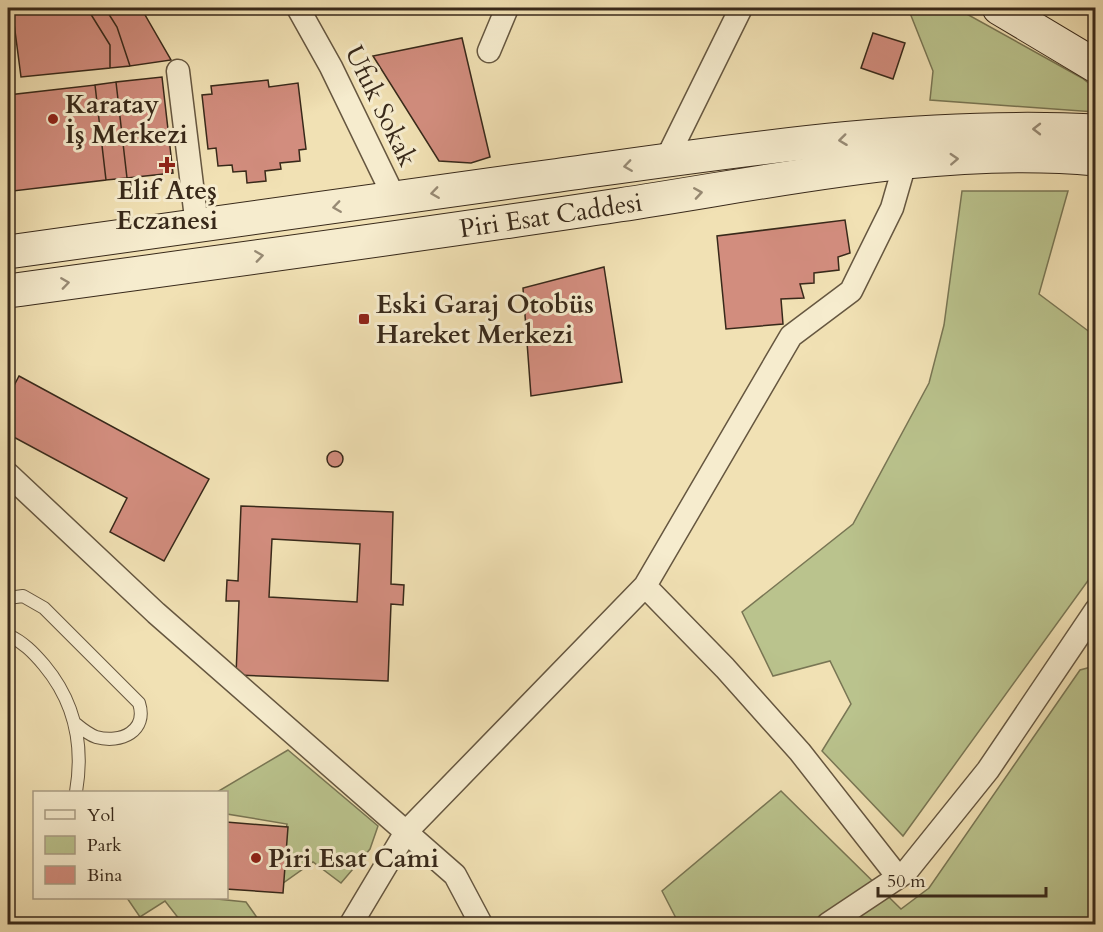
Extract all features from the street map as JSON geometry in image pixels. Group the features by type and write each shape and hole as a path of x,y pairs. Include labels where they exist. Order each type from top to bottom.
{"main road":[{"path":"999,8 1095,66"},
{"name":"Piri Esat Caddesi","path":"8,252 666,160 932,131 986,129 1095,131"},
{"name":"Piri Esat Caddesi","path":"8,291 905,163 1048,156 1095,159"}],"street":[{"name":"Ufuk Sokak","path":"298,8 331,67 395,199"},
{"path":"489,51 507,8"},
{"path":"666,160 741,8"},
{"path":"178,71 197,226"},
{"path":"351,924 406,832 645,586 791,336 851,291 892,208 905,163"},
{"path":"8,474 156,613 455,875 481,924"},
{"path":"645,586 800,752 898,878"},
{"path":"828,924 906,872 988,770 1095,610"}],"lane":[{"path":"8,598 23,596 44,608 139,703 142,713 140,723 132,734 110,738 90,734 76,724"},
{"path":"8,635 25,644 58,683 76,724 79,759 76,791"}],"green space":[{"path":"908,8 956,8 1082,78 1095,88 1095,112 930,100 933,71"},
{"path":"962,191 1068,191 1039,294 1095,336 1095,571 903,836 822,751 851,704 830,661 773,676 742,612 853,524 929,383 944,325"},
{"path":"1095,666 1095,924 679,924 662,891 781,791 901,909 929,888 1080,670"},
{"path":"288,750 378,826 370,849 341,883 313,862 276,888 287,824 228,814 228,791 219,791"},
{"path":"128,899 217,899 246,902 258,919 250,924 183,924 165,901 140,917"}],"building":[{"path":"12,8 87,8 110,45 110,68 21,77"},
{"path":"87,8 105,8 117,27 130,66 110,68 110,45"},
{"path":"105,8 141,8 171,60 130,66 117,27"},
{"path":"873,33 905,43 893,79 861,68"},
{"path":"462,38 490,157 471,163 439,161 373,56"},
{"path":"162,77 173,173 127,178 116,82"},
{"path":"268,80 269,87 298,83 306,149 299,150 300,161 280,163 281,169 265,171 266,181 247,183 246,171 233,172 232,165 218,166 216,148 208,149 202,95 212,94 211,86"},
{"path":"116,82 127,178 106,180 95,85"},
{"name":"Karatay İş Merkezi","path":"95,85 106,180 13,191 8,143 8,95"},
{"path":"845,220 850,253 838,257 839,270 814,273 814,283 800,284 804,298 781,299 783,324 726,329 717,236"},
{"path":"604,267 622,382 531,396 523,288"},
{"path":"19,376 209,479 164,561 110,532 127,498 8,434 8,397"},
{"path":"332,451 338,451 343,459 341,465 332,467 327,462 327,456"},
{"path":"241,506 393,512 391,584 404,585 403,605 391,604 388,681 236,675 239,601 226,601 227,580 238,581","holes":["272,539 360,544 357,602 269,597"]},
{"name":"Piri Esat Cami","path":"228,822 288,827 283,893 228,889"}],"place":[{"name":"Karatay İş Merkezi","path":"53,119"},
{"name":"Elif Ateş Eczanesi","path":"167,165"},
{"name":"Eski Garaj Otobüs Hareket Merkezi","path":"364,319"},
{"name":"Piri Esat Cami","path":"256,858"}]}
